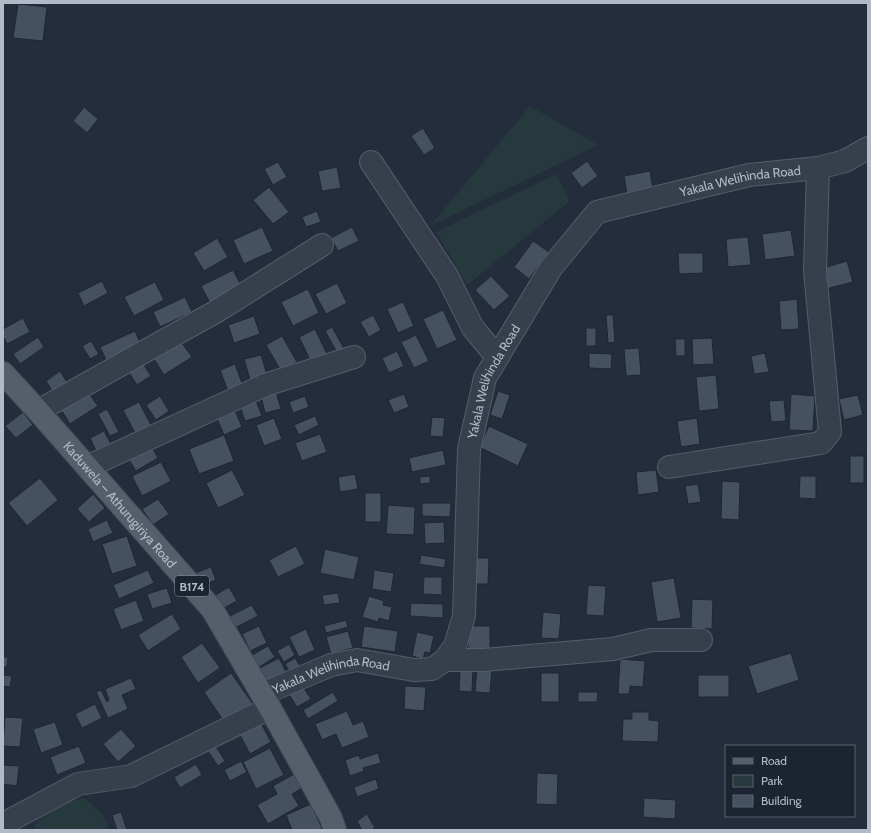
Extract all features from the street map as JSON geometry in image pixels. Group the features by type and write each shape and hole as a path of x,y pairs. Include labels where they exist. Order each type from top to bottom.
{"main road":[{"name":"Kaduwela – Athurugiriya Road","path":"3,374 88,467 212,609 266,701 331,818 335,830"}],"street":[{"name":"Yakala Welihinda Road","path":"3,824 78,784 131,776 330,665 357,660 414,670 432,669 445,660 455,646 464,616 469,448 485,378 551,268 597,212 749,175 818,168 845,161 868,148"},
{"path":"371,162 447,276 473,328 497,357"},
{"path":"669,467 821,443 830,432 815,271 818,168"},
{"path":"38,411 217,311 322,245"},
{"path":"88,467 265,385 354,357"},
{"path":"445,660 483,660 613,649 651,640 701,640"}],"green space":[{"path":"530,106 598,145 430,226"},
{"path":"556,174 570,201 467,285 436,232"},
{"path":"84,798 103,814 109,830 35,830 35,824 53,805"}],"building":[{"path":"18,4 47,7 43,41 13,38"},
{"path":"84,107 98,119 87,133 73,121"},
{"path":"423,128 435,148 424,155 411,136"},
{"path":"587,161 598,176 582,188 571,173"},
{"path":"278,162 287,177 273,185 264,169"},
{"path":"337,167 341,188 322,191 318,171"},
{"path":"650,171 653,190 627,194 624,176"},
{"path":"269,187 289,212 273,224 253,200"},
{"path":"317,211 321,222 306,227 302,217"},
{"path":"262,227 273,251 244,264 233,240"},
{"path":"352,227 359,241 338,251 331,238"},
{"path":"791,230 795,256 765,260 762,234"},
{"path":"748,237 751,265 728,267 726,239"},
{"path":"217,238 228,257 204,271 193,253"},
{"path":"533,241 549,252 529,279 514,267"},
{"path":"678,253 703,253 703,273 679,274"},
{"path":"847,261 853,282 826,289 820,269"},
{"path":"233,270 243,289 211,305 201,286"},
{"path":"491,276 510,296 494,310 475,290"},
{"path":"102,281 108,293 84,306 78,293"},
{"path":"155,282 164,300 134,316 124,297"},
{"path":"337,283 347,303 326,314 315,294"},
{"path":"308,289 319,313 293,326 281,302"},
{"path":"185,297 192,312 160,327 153,312"},
{"path":"797,299 799,329 781,330 779,301"},
{"path":"403,302 414,326 398,333 387,309"},
{"path":"443,310 457,340 437,349 423,319"},
{"path":"373,315 381,330 369,337 360,322"},
{"path":"606,315 613,315 615,342 608,343"},
{"path":"254,316 260,334 234,343 228,325"},
{"path":"23,318 30,332 7,344 3,336 3,329"},
{"path":"332,327 346,352 339,356 325,331"},
{"path":"586,328 596,328 596,346 586,346"},
{"path":"315,329 327,354 311,362 299,337"},
{"path":"135,331 142,347 107,362 100,347"},
{"path":"416,335 429,361 414,368 401,342"},
{"path":"282,336 297,362 281,371 266,345"},
{"path":"38,337 44,347 20,364 13,354"},
{"path":"712,338 714,364 693,365 692,339"},
{"path":"179,339 192,357 164,375 152,356"},
{"path":"675,339 685,339 685,356 676,356"},
{"path":"91,341 99,354 90,359 82,346"},
{"path":"639,348 641,375 626,376 624,349"},
{"path":"397,351 404,366 389,373 382,358"},
{"path":"589,353 612,354 611,369 589,368"},
{"path":"765,353 769,372 754,374 751,356"},
{"path":"261,355 268,378 251,383 244,359"},
{"path":"142,362 151,376 137,385 128,371"},
{"path":"235,364 243,386 228,391 220,370"},
{"path":"60,371 67,382 53,392 46,381"},
{"path":"716,375 719,409 699,411 696,377"},
{"path":"87,391 98,406 70,424 60,408"},
{"path":"498,391 510,395 502,419 490,415"},
{"path":"276,392 281,409 265,413 261,396"},
{"path":"404,394 409,407 394,413 388,400"},
{"path":"791,394 815,396 813,431 789,430"},
{"path":"858,395 863,415 844,420 839,399"},
{"path":"160,396 169,411 156,420 146,405"},
{"path":"305,396 309,407 293,413 289,402"},
{"path":"255,398 262,416 245,421 239,403"},
{"path":"784,400 786,421 771,422 769,401"},
{"path":"139,402 151,425 135,433 123,410"},
{"path":"234,408 242,427 224,435 216,416"},
{"path":"107,409 119,432 110,436 98,414"},
{"path":"23,412 33,425 16,438 5,426"},
{"path":"315,416 319,425 299,435 294,425"},
{"path":"432,417 445,418 443,437 430,436"},
{"path":"274,418 282,439 264,446 256,425"},
{"path":"697,418 700,444 681,447 677,421"},
{"path":"489,426 528,444 518,466 479,447"},
{"path":"104,431 111,444 96,451 90,438"},
{"path":"320,434 327,452 302,461 295,443"},
{"path":"224,435 234,461 199,474 189,449"},
{"path":"149,442 158,458 136,471 126,455"},
{"path":"443,450 446,465 412,472 409,458"},
{"path":"850,456 864,456 864,483 850,483"},
{"path":"161,462 171,481 142,496 132,476"},
{"path":"232,470 245,495 218,508 206,483"},
{"path":"656,470 659,492 638,495 636,472"},
{"path":"355,474 358,489 340,492 338,477"},
{"path":"430,476 430,483 420,484 420,477"},
{"path":"800,476 816,476 816,499 799,498"},
{"path":"40,478 58,500 27,526 8,503"},
{"path":"722,481 740,482 739,520 721,519"},
{"path":"698,484 701,502 688,504 685,486"},
{"path":"365,493 381,493 381,522 365,522"},
{"path":"93,494 105,508 89,522 77,509"},
{"path":"158,499 169,514 153,525 142,509"},
{"path":"422,503 451,503 450,517 422,516"},
{"path":"388,505 415,507 414,535 386,534"},
{"path":"107,520 113,533 93,542 88,529"},
{"path":"444,522 445,543 425,544 424,523"},
{"path":"127,536 137,566 112,574 102,544"},
{"path":"296,546 305,564 278,577 269,560"},
{"path":"325,549 359,557 354,580 320,573"},
{"path":"421,555 446,559 444,568 419,564"},
{"path":"471,558 489,558 488,584 470,584"},
{"path":"211,567 216,580 200,586 195,573"},
{"path":"148,570 154,583 119,599 113,585"},
{"path":"374,570 394,573 391,592 372,589"},
{"path":"424,577 442,577 442,595 423,594"},
{"path":"674,578 681,618 657,622 651,582"},
{"path":"588,585 606,586 604,616 586,615"},
{"path":"229,587 237,601 220,610 212,597"},
{"path":"167,588 172,603 152,609 147,594"},
{"path":"338,593 340,603 324,605 322,595"},
{"path":"369,596 384,601 383,605 392,607 389,621 379,618 378,622 362,617"},
{"path":"692,599 713,600 712,629 691,628"},
{"path":"136,600 144,621 121,630 113,609"},
{"path":"411,603 443,604 443,618 410,616"},
{"path":"252,605 258,616 231,630 226,618"},
{"path":"543,612 561,614 559,639 541,638"},
{"path":"172,614 181,629 148,651 138,635"},
{"path":"346,620 348,627 326,633 324,626"},
{"path":"259,626 267,643 250,651 242,634"},
{"path":"364,626 398,631 395,652 361,647"},
{"path":"468,626 490,626 490,653 468,653"},
{"path":"306,629 315,650 299,657 289,637"},
{"path":"348,631 353,648 331,654 326,637"},
{"path":"417,632 434,636 430,653 425,652 423,659 412,656"},
{"path":"202,643 220,668 198,683 181,657"},
{"path":"289,644 295,655 284,662 277,651"},
{"path":"268,646 275,657 256,669 249,657"},
{"path":"791,653 799,680 757,694 748,666"},
{"path":"3,657 8,657 7,667 3,667"},
{"path":"279,658 286,672 266,682 258,669"},
{"path":"295,658 300,666 290,672 285,664"},
{"path":"620,659 645,661 643,687 630,686 629,694 618,694"},
{"path":"477,667 492,668 490,693 475,692"},
{"path":"460,668 473,669 472,692 459,691"},
{"path":"231,673 253,704 225,723 204,692"},
{"path":"541,673 559,673 559,702 541,702"},
{"path":"3,675 12,676 10,687 3,686"},
{"path":"698,675 729,675 729,697 698,697"},
{"path":"131,678 136,689 122,695 128,709 108,718 96,692 101,690 107,702 109,700 105,689"},
{"path":"302,685 311,699 297,707 288,693"},
{"path":"405,686 426,687 424,711 404,709"},
{"path":"333,692 338,701 308,719 303,710"},
{"path":"578,692 598,692 597,702 578,702"},
{"path":"95,704 102,718 82,728 75,714"},
{"path":"347,711 353,725 363,721 369,737 342,748 336,734 322,740 315,724"},
{"path":"632,712 649,712 649,720 659,721 658,742 622,741 623,719 632,719"},
{"path":"5,717 23,718 20,747 3,746"},
{"path":"55,722 63,745 41,753 33,729"},
{"path":"261,723 271,742 250,754 240,735"},
{"path":"121,729 136,746 118,762 103,744"},
{"path":"215,745 225,761 218,766 207,750"},
{"path":"79,746 86,763 57,775 50,757"},
{"path":"270,748 284,775 256,789 243,762"},
{"path":"378,753 381,763 363,768 364,771 350,776 345,760 359,755 360,759"},
{"path":"241,761 247,772 230,781 224,770"},
{"path":"196,764 202,775 180,788 174,777"},
{"path":"3,765 19,766 17,786 3,784"},
{"path":"296,773 304,787 292,794 299,806 268,824 257,805 277,794 273,786"},
{"path":"537,773 558,774 557,805 536,804"},
{"path":"376,779 379,789 357,797 354,787"},
{"path":"644,798 676,800 675,819 643,817"},
{"path":"311,804 322,828 319,830 292,830 286,815"},
{"path":"121,812 127,830 117,830 112,815"},
{"path":"367,814 375,828 371,830 362,830 357,821"}]}
